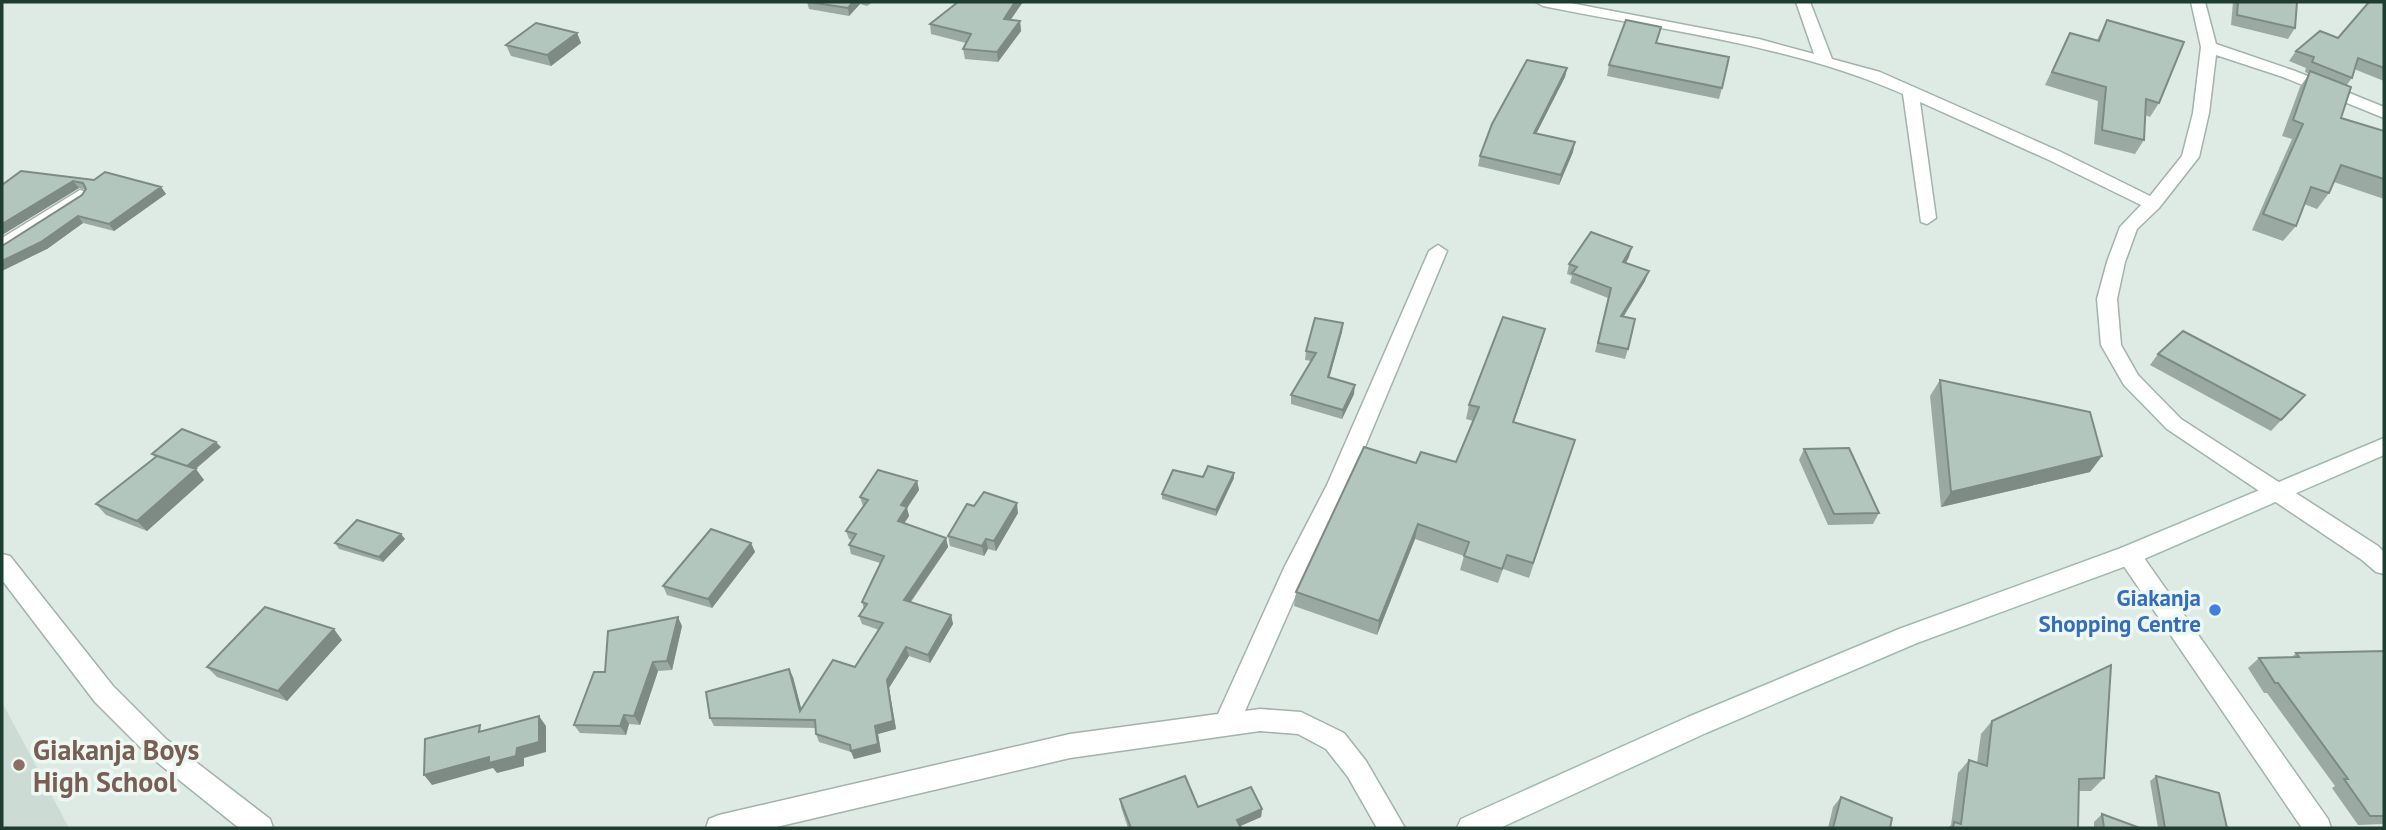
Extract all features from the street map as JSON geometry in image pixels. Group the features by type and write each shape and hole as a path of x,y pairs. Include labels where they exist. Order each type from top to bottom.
{"street":[{"path":"1543,2 1692,30 1874,75 2055,156 2153,204"},
{"path":"1803,2 1825,62"},
{"path":"2198,2 2209,47 2201,113 2190,157 2153,204 2129,227 2116,262 2107,299 2111,345 2131,380 2174,424 2384,565"},
{"path":"2209,47 2289,74 2384,113"},
{"path":"1911,93 1927,218"},
{"path":"2,246 80,195"},
{"path":"1227,723 1296,568 1338,485 1438,251"},
{"path":"1471,828 1697,725 1908,636 2129,555 2384,446"},
{"path":"2129,555 2318,828"},
{"path":"2,563 113,703 157,747 260,828"},
{"path":"719,828 1070,746 1259,720 1301,723 1335,741 1357,769 1392,828"}],"shaded area":[{"name":"Giakanja Boys High School","path":"2,702 69,828 2,828"}],"building":[{"path":"809,2 853,2 848,8"},
{"path":"958,2 1015,2 1004,19 1020,21 997,52 963,49 971,34 930,24"},
{"path":"2238,2 2297,2 2295,28 2237,15"},
{"path":"2369,2 2384,2 2384,68 2358,58 2352,78 2312,62 2314,57 2296,51 2320,31 2338,38"},
{"path":"1626,20 1661,27 1656,43 1729,57 1722,88 1609,65"},
{"path":"2107,20 2184,42 2159,103 2146,99 2144,140 2102,130 2106,87 2052,72 2070,33 2099,41"},
{"path":"536,23 577,33 547,55 506,45"},
{"path":"1527,60 1567,68 1534,133 1575,142 1561,175 1480,156 1492,124"},
{"path":"2310,71 2351,87 2341,118 2384,131 2384,179 2341,165 2329,193 2311,187 2296,226 2263,214 2303,124 2293,120"},
{"path":"21,171 94,180 105,172 161,187 109,224 78,216 41,242 2,261 2,246 82,195 86,189 83,183 73,181 2,224 2,185"},
{"path":"1591,232 1632,247 1623,262 1649,271 1621,316 1635,319 1628,349 1598,343 1611,288 1572,273 1577,267 1569,264"},
{"path":"1503,317 1545,329 1513,422 1575,440 1533,563 1507,555 1502,569 1464,556 1469,542 1418,524 1379,621 1296,592 1364,447 1416,463 1421,452 1456,462 1479,407 1469,405"},
{"path":"1315,318 1343,323 1328,377 1355,385 1343,410 1291,395 1316,353 1306,351"},
{"path":"2183,331 2305,395 2281,420 2158,354"},
{"path":"1940,380 2090,412 2102,456 1951,492"},
{"path":"182,429 216,442 187,466 152,454"},
{"path":"1849,448 1879,513 1834,514 1804,449"},
{"path":"157,456 196,469 137,521 96,504"},
{"path":"1208,466 1234,473 1216,510 1162,494 1173,470 1203,477"},
{"path":"878,470 917,481 901,505 907,507 898,521 946,538 904,600 951,615 928,655 906,647 887,680 893,721 875,726 878,744 851,751 850,745 816,734 815,720 710,718 706,692 789,669 800,711 833,660 855,667 883,623 859,616 867,604 862,602 884,556 849,545 856,534 846,531 868,500 860,497"},
{"path":"984,492 1017,503 994,541 986,539 982,546 948,536 967,504 974,506"},
{"path":"357,520 401,534 379,557 335,543"},
{"path":"711,529 751,543 708,599 663,586"},
{"path":"265,607 334,629 278,691 207,667"},
{"path":"678,617 667,661 653,662 634,716 624,715 620,726 574,725 594,672 605,672 608,631"},
{"path":"2384,651 2384,816 2370,816 2344,779 2348,779 2259,658 2299,657 2296,653"},
{"path":"2111,665 2104,778 2079,779 2078,828 1953,828 1954,822 1961,824 1969,760 1987,766 1992,721"},
{"path":"539,716 539,742 517,748 516,756 489,763 489,757 424,775 425,739 480,725 479,732"},
{"path":"1185,776 1198,807 1251,787 1262,809 1237,820 1241,828 1131,828 1120,799"},
{"path":"2156,776 2219,793 2227,828 2165,828"},
{"path":"1841,797 1892,818 1890,828 1833,828"},
{"path":"2102,814 2140,828 2104,828"}],"place":[{"name":"Giakanja Shopping Centre","path":"2215,610"},
{"name":"Giakanja Boys High School","path":"19,765"}]}
